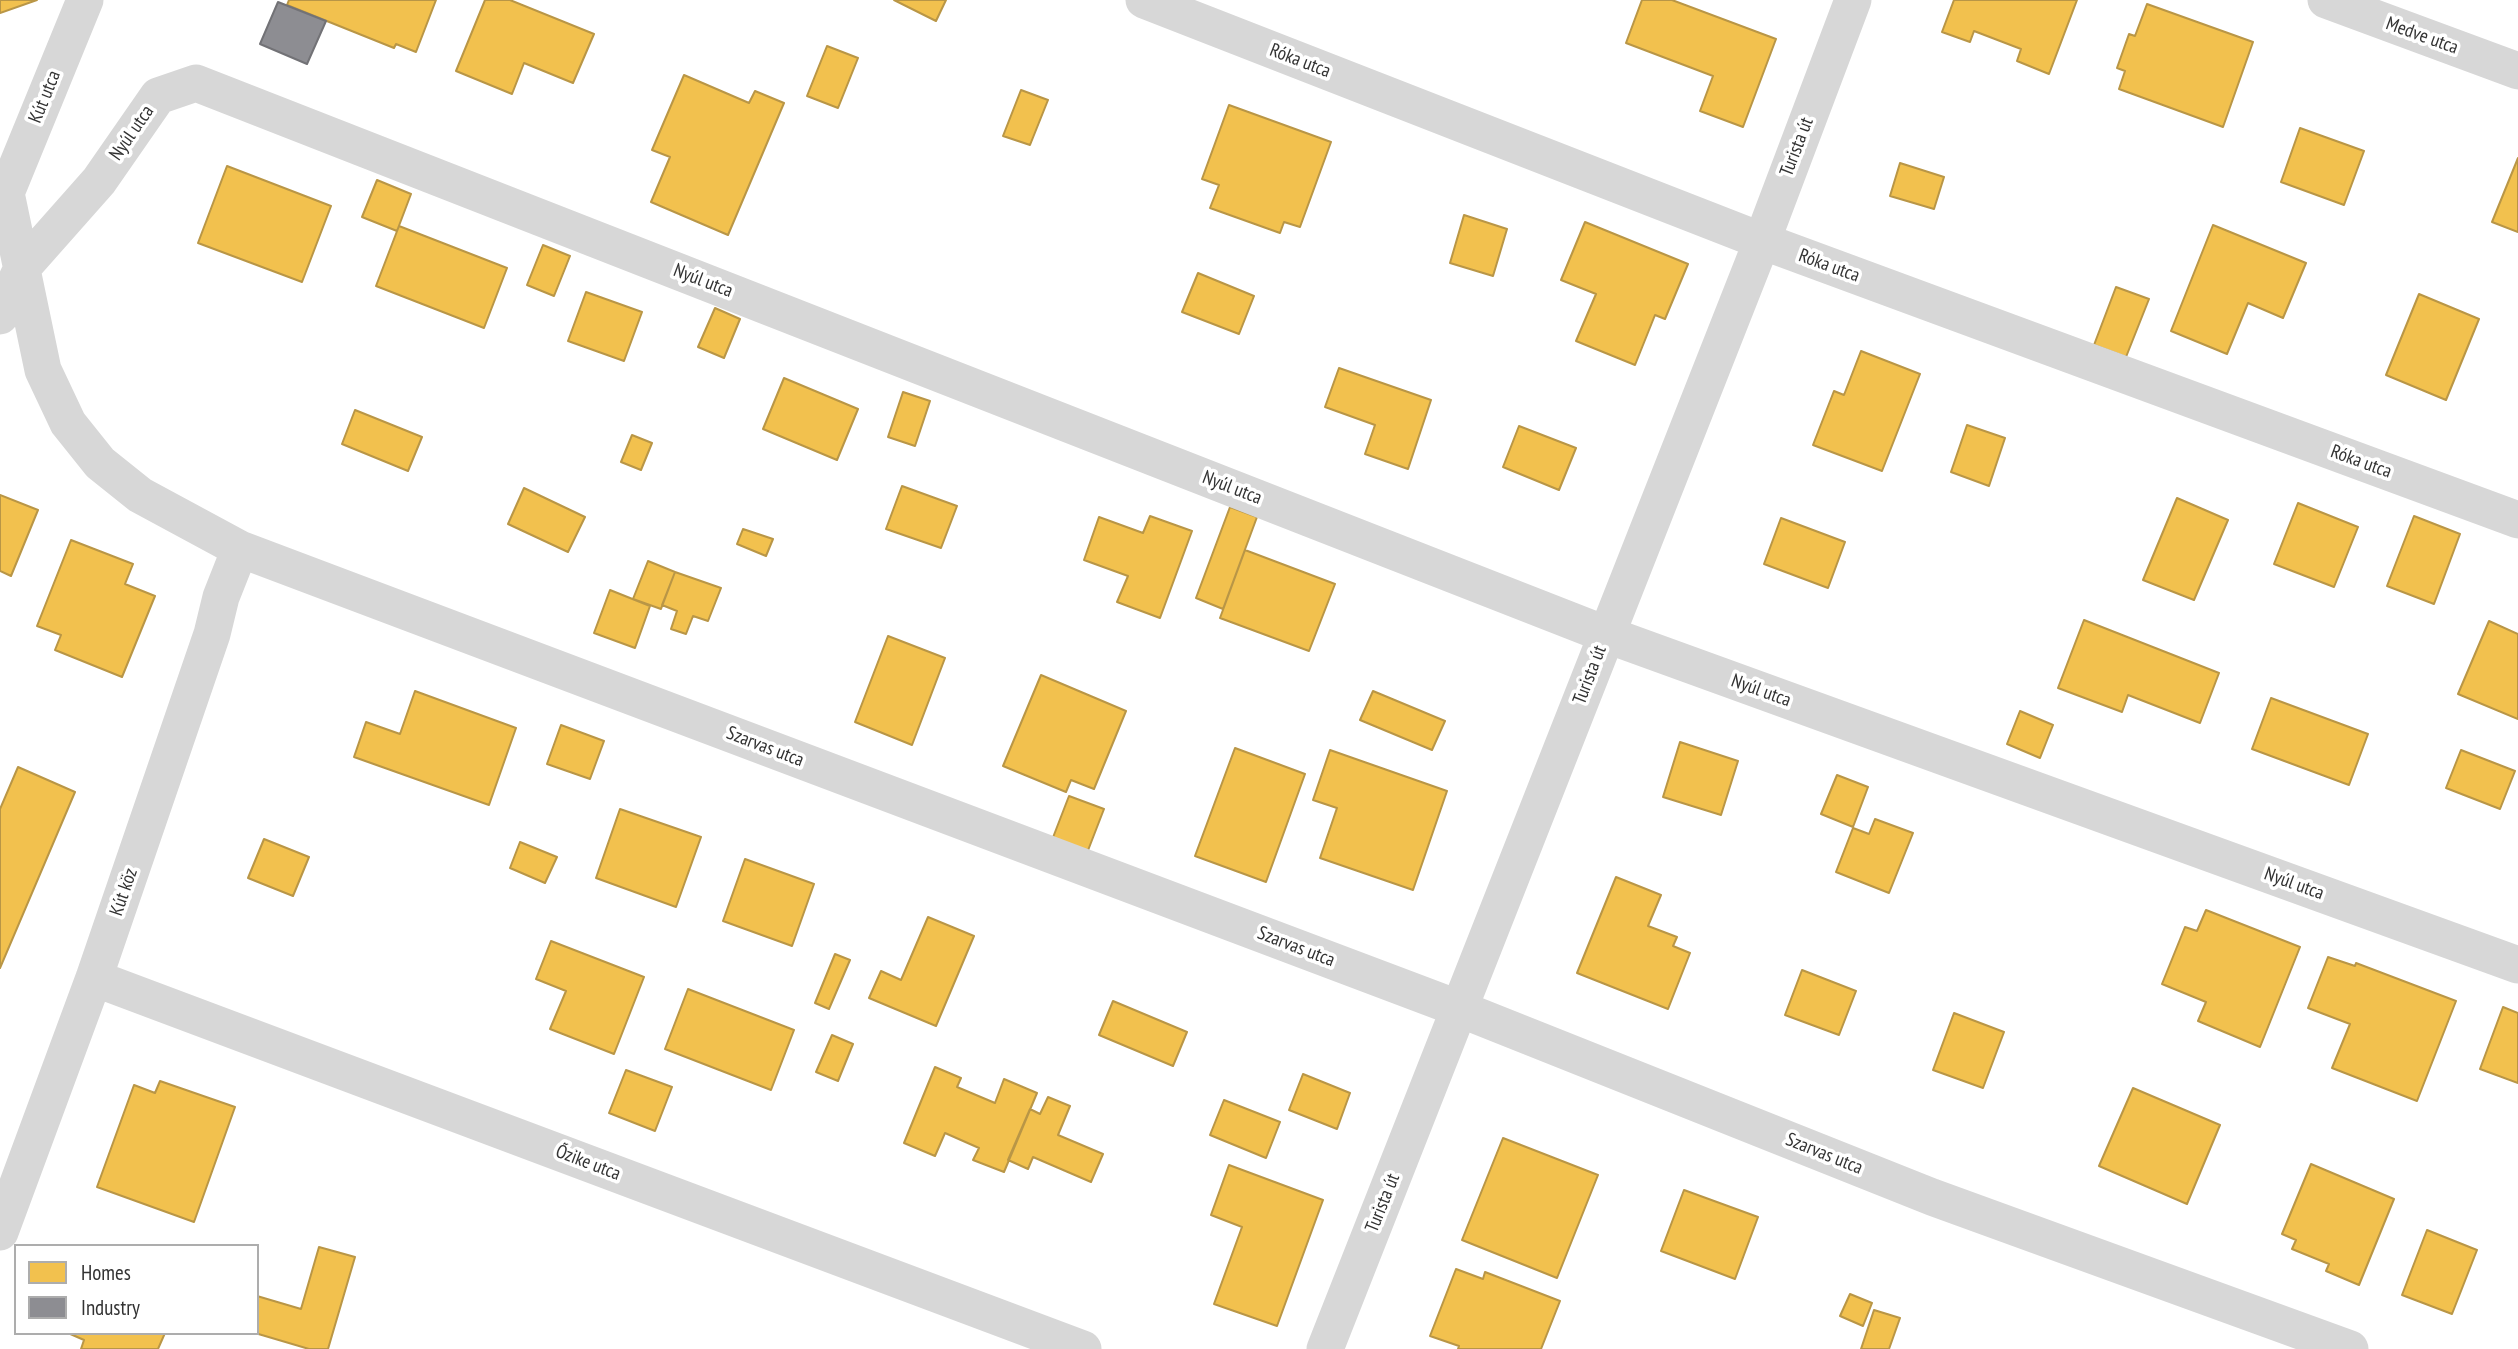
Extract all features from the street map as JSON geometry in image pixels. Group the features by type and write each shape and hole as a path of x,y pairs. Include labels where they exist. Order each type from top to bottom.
{"street":[{"name":"Kút utca","path":"3,186 85,0"},
{"name":"Róka utca","path":"1144,0 1762,241 2518,520"},
{"name":"Turista út","path":"1325,1349 1762,241 1853,0"},
{"name":"Medve utca","path":"2326,0 2518,71"},
{"name":"Nyúl utca","path":"0,316 22,268 99,181 158,96 196,83 1605,634 2518,965"},
{"name":"Szarvas utca","path":"3,186 43,370 68,423 100,463 141,495 240,550 1460,1009 1932,1197 2350,1349"},
{"name":"Kút köz","path":"0,1232 94,978 212,634 221,597 240,550"},
{"name":"Őzike utca","path":"94,978 1083,1349"}],"building: Homes":[{"path":"0,0 37,0 0,13"},
{"path":"289,0 436,0 416,52 396,44 394,48 287,5"},
{"path":"485,0 510,0 594,34 573,83 524,63 512,94 456,71"},
{"path":"894,0 946,0 936,21"},
{"path":"1642,0 1672,0 1776,39 1743,127 1700,111 1713,76 1626,43"},
{"path":"1954,0 2077,0 2049,74 2017,61 2021,49 1974,31 1970,42 1942,32"},
{"path":"2147,4 2253,42 2223,127 2119,89 2125,71 2117,68 2129,34 2135,36"},
{"path":"827,46 858,58 838,108 807,96"},
{"path":"684,75 749,103 755,91 784,103 728,235 651,202 670,157 652,150"},
{"path":"1021,90 1048,100 1030,145 1003,136"},
{"path":"1229,105 1331,142 1300,227 1284,222 1280,233 1210,208 1219,185 1202,179"},
{"path":"2300,128 2364,151 2344,205 2281,182"},
{"path":"2518,158 2518,232 2492,222"},
{"path":"1900,163 1944,177 1934,209 1890,196"},
{"path":"227,166 331,206 302,282 198,243"},
{"path":"377,180 411,194 397,231 362,217"},
{"path":"1464,215 1507,229 1493,276 1450,263"},
{"path":"1585,222 1688,264 1665,319 1655,315 1635,365 1576,341 1596,294 1561,280"},
{"path":"2213,225 2306,263 2283,318 2248,303 2227,354 2171,331"},
{"path":"399,226 507,268 484,328 376,286"},
{"path":"543,245 570,256 554,296 527,285"},
{"path":"1198,273 1254,296 1239,334 1182,312"},
{"path":"2116,287 2149,299 2126,357 2094,345"},
{"path":"586,292 642,312 624,361 568,341"},
{"path":"2419,294 2479,319 2446,400 2386,375"},
{"path":"715,308 740,319 724,358 698,347"},
{"path":"1861,351 1920,374 1882,471 1813,445 1834,391 1844,395"},
{"path":"1339,368 1431,400 1408,469 1365,454 1375,425 1325,407"},
{"path":"784,378 858,409 837,460 763,429"},
{"path":"903,392 930,401 915,446 888,437"},
{"path":"355,410 422,437 408,471 342,444"},
{"path":"1967,425 2005,438 1989,486 1951,472"},
{"path":"1519,426 1576,448 1559,490 1503,467"},
{"path":"632,435 652,443 641,470 621,462"},
{"path":"902,486 957,506 941,548 886,529"},
{"path":"524,488 585,517 568,552 508,524"},
{"path":"0,495 38,510 11,576 0,571"},
{"path":"2177,498 2228,520 2194,600 2143,580"},
{"path":"2298,503 2358,527 2334,587 2274,564"},
{"path":"1230,507 1257,517 1223,609 1196,598"},
{"path":"1150,516 1192,531 1160,618 1117,602 1128,576 1084,560 1099,517 1143,533"},
{"path":"2414,516 2460,534 2434,604 2387,586"},
{"path":"1781,518 1845,542 1828,588 1764,564"},
{"path":"743,529 773,539 766,556 737,544"},
{"path":"71,540 133,564 125,584 155,596 122,677 55,650 61,635 37,626"},
{"path":"1245,550 1335,584 1309,651 1220,618"},
{"path":"648,561 675,572 661,609 633,599"},
{"path":"675,572 721,588 708,621 693,616 686,634 671,629 677,611 662,605"},
{"path":"610,590 650,606 635,648 594,633"},
{"path":"2084,620 2219,673 2200,723 2128,695 2122,712 2058,688"},
{"path":"2489,621 2518,634 2518,719 2458,694"},
{"path":"888,636 945,658 912,745 855,722"},
{"path":"1041,675 1126,711 1094,789 1071,780 1066,792 1003,766"},
{"path":"415,691 516,728 489,805 354,757 366,722 400,734"},
{"path":"1373,691 1445,721 1432,750 1360,720"},
{"path":"2271,698 2368,734 2349,785 2252,749"},
{"path":"2020,711 2053,725 2040,758 2007,744"},
{"path":"561,725 604,741 590,779 547,764"},
{"path":"1680,742 1738,761 1721,815 1663,797"},
{"path":"1235,748 1305,774 1266,882 1195,856"},
{"path":"1330,750 1447,791 1413,890 1320,858 1337,808 1313,800"},
{"path":"2461,750 2515,771 2500,809 2446,788"},
{"path":"18,767 75,792 0,968 0,809"},
{"path":"1837,775 1868,787 1853,827 1821,814"},
{"path":"1069,796 1104,809 1087,853 1052,840"},
{"path":"620,809 701,837 676,907 596,878"},
{"path":"1875,819 1913,833 1889,893 1836,872 1853,828 1869,834"},
{"path":"264,839 309,857 293,896 248,878"},
{"path":"520,842 557,857 545,883 510,868"},
{"path":"745,859 814,884 792,946 723,921"},
{"path":"1616,877 1661,895 1648,926 1677,937 1673,946 1690,953 1668,1009 1577,973"},
{"path":"2206,910 2300,947 2260,1047 2198,1021 2206,1002 2162,984 2185,927 2197,931"},
{"path":"928,917 974,936 936,1026 869,998 881,971 901,980"},
{"path":"551,941 644,977 614,1054 550,1029 566,991 536,979"},
{"path":"835,954 850,960 829,1009 815,1003"},
{"path":"2328,957 2355,966 2356,963 2456,1001 2417,1101 2332,1068 2350,1024 2308,1008"},
{"path":"1802,970 1856,991 1839,1035 1785,1015"},
{"path":"688,989 794,1030 771,1090 665,1049"},
{"path":"1113,1001 1187,1032 1173,1066 1099,1035"},
{"path":"2503,1007 2518,1013 2518,1083 2480,1069"},
{"path":"1954,1013 2004,1032 1983,1088 1933,1070"},
{"path":"832,1035 853,1044 838,1081 816,1072"},
{"path":"935,1067 961,1078 957,1087 995,1103 1004,1079 1037,1093 1004,1172 973,1160 979,1148 945,1133 935,1156 904,1143"},
{"path":"626,1070 672,1087 655,1131 609,1113"},
{"path":"1303,1074 1350,1093 1337,1129 1289,1110"},
{"path":"160,1081 235,1107 194,1222 97,1187 134,1085 155,1093"},
{"path":"2133,1088 2220,1125 2187,1204 2099,1166"},
{"path":"1048,1097 1070,1106 1058,1135 1103,1154 1091,1182 1033,1157 1028,1169 1008,1160 1030,1109 1040,1114"},
{"path":"1224,1100 1280,1122 1266,1158 1210,1135"},
{"path":"1503,1138 1598,1175 1557,1278 1462,1240"},
{"path":"2311,1164 2394,1199 2359,1285 2326,1271 2329,1264 2292,1249 2296,1240 2282,1234"},
{"path":"1229,1165 1323,1200 1277,1326 1214,1304 1242,1227 1211,1215"},
{"path":"1684,1190 1758,1217 1735,1279 1661,1251"},
{"path":"2427,1230 2477,1250 2452,1314 2402,1295"},
{"path":"319,1247 355,1257 328,1349 309,1349 259,1334 259,1297 301,1309"},
{"path":"1456,1269 1483,1279 1485,1272 1560,1301 1541,1349 1458,1349 1459,1346 1430,1336"},
{"path":"1850,1294 1872,1303 1863,1326 1840,1316"},
{"path":"1874,1310 1900,1318 1889,1349 1861,1349"},
{"path":"73,1335 164,1335 158,1349 81,1349 84,1340"}],"building: Industry":[{"path":"278,2 326,21 307,64 260,44"}]}
